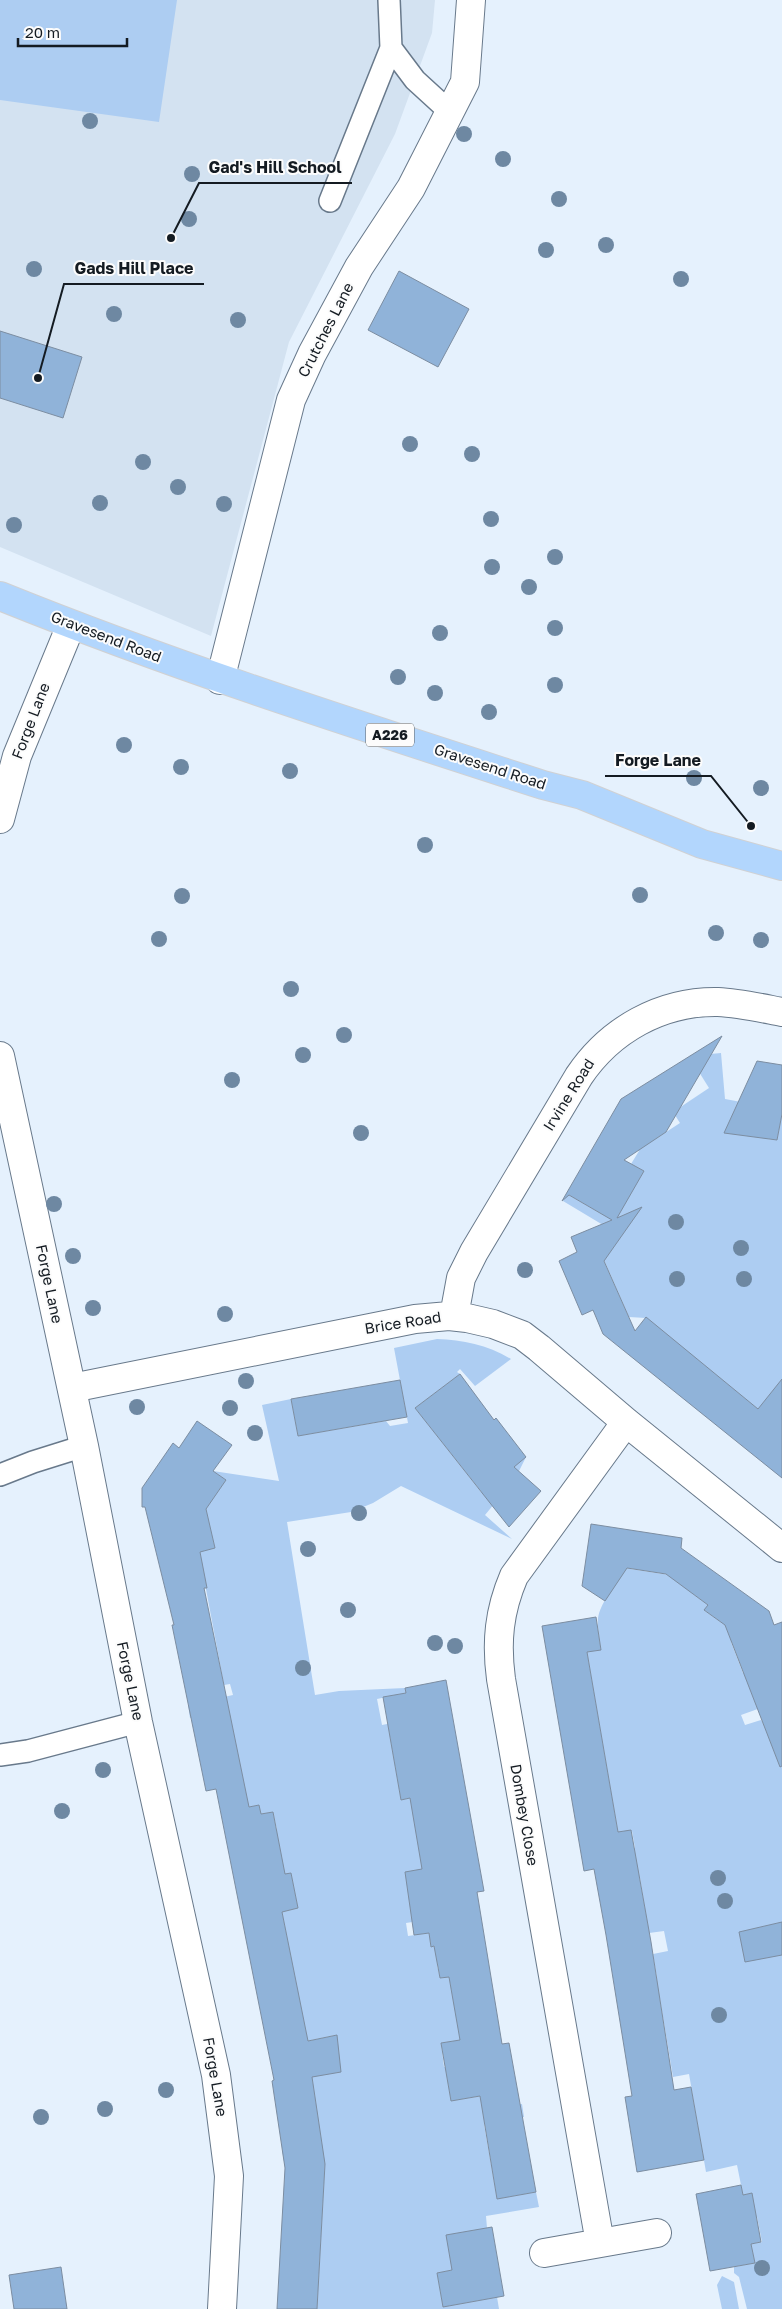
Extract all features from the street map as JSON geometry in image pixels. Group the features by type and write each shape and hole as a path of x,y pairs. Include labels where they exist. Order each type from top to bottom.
{"main road":[{"name":"Gravesend Road","path":"0,596 71,625 220,680 543,785 582,795 702,844 782,866"}],"street":[{"name":"Crutches Lane","path":"220,680 291,400 312,354 359,267 411,188 465,82 471,0"},
{"name":"Forge Lane","path":"0,819 4,781 71,625"},
{"name":"Irvine Road","path":"454,1316 461,1278 474,1252 579,1076 591,1058 606,1043 643,1018 686,1004 727,1003 782,1012"},
{"name":"Forge Lane","path":"0,1056 72,1388 138,1722 183,1918 221,2102 229,2176 222,2309"},
{"name":"Brice Road","path":"72,1388 415,1319 454,1316 493,1324 522,1335 540,1348 626,1422 782,1548"},
{"name":"Dombey Close","path":"600,2243 501,1679 498,1636 503,1603 514,1576 626,1422"},
{"path":"544,2253 657,2233"}],"lane":[{"path":"330,201 391,48 389,0"},
{"path":"391,48 415,80 450,112"},
{"path":"0,1475 33,1462 84,1446"},
{"path":"0,1755 28,1751 138,1722"}],"shaded area":[{"path":"0,0 435,0 432,33 395,134 289,342 211,636 0,547"},
{"path":"0,0 177,0 159,122 0,100"},
{"path":"721,1053 725,1099 763,1106 768,1139 777,1140 782,1114 782,1425 758,1409 646,1318 629,1317 597,1244 603,1225 563,1201 567,1194 598,1212 636,1184 644,1171 631,1164 639,1151 638,1143 657,1138 680,1123 673,1112 709,1088 689,1056"},
{"path":"437,1339 475,1344 511,1359 475,1386 460,1369 457,1372 460,1374 415,1408 481,1492 526,1457 519,1471 497,1496 499,1498 485,1515 512,1539 401,1486 373,1503 351,1512 287,1522 315,1695 339,1691 405,1688 406,1693 377,1699 382,1725 412,1719 390,1736 401,1800 427,1795 432,1919 406,1923 408,1936 429,1933 431,1947 443,1945 446,1964 437,1965 440,1978 449,1977 461,2040 441,2043 444,2067 464,2064 446,2071 451,2101 512,2091 514,2105 522,2104 524,2117 484,2124 497,2199 536,2192 539,2207 486,2216 487,2228 452,2270 437,2273 443,2307 497,2297 499,2309 317,2309 325,2165 285,2166 282,2151 322,2145 311,2074 338,2047 336,2035 307,2041 282,1912 298,1908 291,1873 274,1877 265,1832 277,1830 273,1812 261,1814 259,1805 230,1810 228,1711 190,1718 188,1705 233,1695 230,1684 224,1685 199,1552 215,1548 211,1533 170,1507 207,1507 226,1480 213,1471 279,1481 262,1405 291,1399 298,1436 386,1421 390,1426 408,1423 394,1348"},
{"path":"585,1562 676,1576 693,1594 708,1605 705,1611 722,1623 744,1593 742,1638 731,1642 743,1673 754,1671 766,1706 741,1715 745,1725 761,1720 782,1752 782,2309 747,2309 739,2277 734,2273 734,2267 755,2263 751,2244 762,2242 757,2217 745,2218 752,2193 743,2195 737,2165 706,2172 689,2074 673,2077 660,1999 633,1982 657,1978 653,1954 668,1951 664,1931 649,1933 640,1878 621,1851 635,1848 632,1831 618,1832 587,1652 601,1649 598,1616 603,1603 614,1586 588,1568"},
{"path":"722,2276 734,2282 739,2309 722,2309 717,2285"}],"building":[{"path":"399,271 469,309 438,367 368,330"},
{"path":"0,331 82,357 63,418 0,398"},
{"path":"722,1036 666,1132 624,1160 644,1171 617,1218 642,1207 604,1261 635,1331 646,1317 758,1409 782,1379 782,1478 603,1334 593,1310 582,1315 559,1261 577,1252 571,1237 612,1220 569,1195 562,1201 621,1099"},
{"path":"757,1061 782,1065 782,1114 777,1140 724,1133"},
{"path":"460,1374 494,1420 496,1418 526,1457 514,1467 541,1491 509,1527 415,1408"},
{"path":"400,1380 407,1417 298,1436 291,1399"},
{"path":"197,1421 232,1445 213,1471 226,1480 206,1509 215,1548 200,1552 207,1588 204,1588 249,1807 259,1805 261,1814 273,1812 285,1874 291,1873 298,1908 282,1912 308,2041 337,2035 341,2072 312,2077 325,2164 317,2309 277,2309 285,2168 272,2081 274,2080 216,1789 206,1791 172,1625 174,1625 145,1507 142,1507 142,1488 173,1443 179,1448"},
{"path":"591,1524 682,1538 681,1548 769,1611 774,1625 782,1622 782,1766 780,1767 725,1625 704,1610 708,1605 666,1574 627,1568 605,1601 582,1586"},
{"path":"596,1617 601,1650 587,1652 618,1832 631,1830 674,2090 691,2087 704,2160 637,2172 625,2097 632,2096 606,1935 594,1869 584,1871 542,1626"},
{"path":"446,1680 484,1891 477,1892 502,2044 509,2043 536,2192 497,2199 480,2096 451,2101 441,2043 460,2040 449,1977 440,1978 434,1946 431,1947 429,1933 414,1935 405,1872 422,1869 410,1798 401,1800 383,1697 406,1693 405,1688"},
{"path":"782,1922 782,1955 745,1962 739,1932"},
{"path":"741,2185 743,2195 752,2193 761,2242 751,2244 755,2263 710,2271 696,2194"},
{"path":"492,2227 504,2296 443,2307 437,2273 452,2270 446,2235"},
{"path":"61,2267 67,2309 14,2309 9,2275"}],"place":[{"name":"Gad's Hill School","path":"171,238"},
{"name":"Gads Hill Place","path":"38,378"},
{"name":"Forge Lane","path":"751,826"}]}
